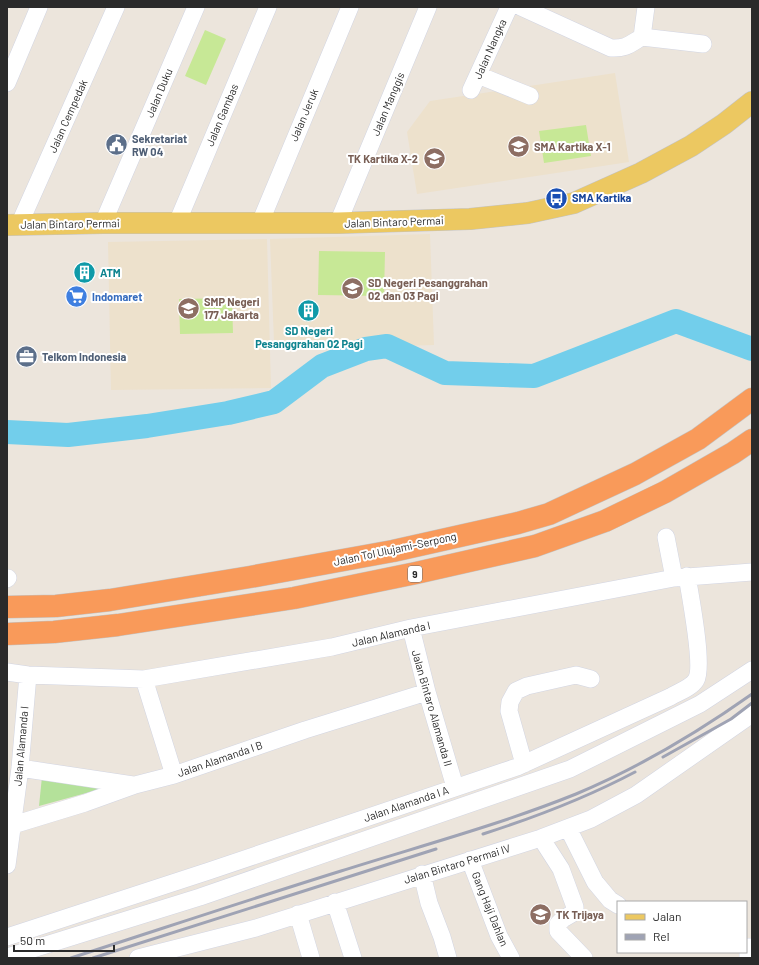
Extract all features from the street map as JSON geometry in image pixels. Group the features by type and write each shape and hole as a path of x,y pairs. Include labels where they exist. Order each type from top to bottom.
{"highway":[{"name":"Jalan Tol Ulujami–Serpong","path":"7,607 56,606 110,600 393,551 518,523 549,514 635,474 698,439 752,399"},
{"name":"9","path":"7,634 54,632 118,625 294,598 423,572 535,546 605,521 665,492 734,453 752,440"}],"main road":[{"name":"Jalan Bintaro Permai","path":"13,225 103,223 338,223 470,219 528,213 574,203 641,173 691,146 724,124 752,102"}],"street":[{"path":"8,79 39,7"},
{"name":"Jalan Cempedak","path":"13,225 116,7"},
{"name":"Jalan Duku","path":"103,223 196,7"},
{"name":"Jalan Gambas","path":"177,223 268,7"},
{"name":"Jalan Jeruk","path":"260,223 350,7"},
{"name":"Jalan Manggis","path":"338,223 428,7"},
{"name":"Jalan Nangka","path":"471,90 509,7"},
{"path":"521,7 611,48 621,48 627,46 642,37 703,44"},
{"path":"642,37 646,7"},
{"path":"478,75 530,96"},
{"name":"Jalan Alamanda I A","path":"7,937 209,871 524,764 670,697 693,683 698,675 697,639 680,577 666,537"},
{"name":"Jalan Alamanda I","path":"7,672 28,675 144,679 332,647 411,628 680,577 752,572"},
{"name":"Jalan Bintaro Alamanda II","path":"411,628 427,692 455,787"},
{"path":"7,957 200,897 570,769 700,704 752,670"},
{"name":"Jalan Alamanda I","path":"7,865 20,768 28,675"},
{"path":"524,764 509,711 510,702 516,691 527,686 576,676 591,679"},
{"path":"144,679 174,775"},
{"name":"Jalan Alamanda I B","path":"13,825 85,803 135,785 174,775 305,730 427,692"},
{"name":"Jalan Bintaro Permai IV","path":"138,958 170,954 256,928 422,874 541,838 591,819 636,795 750,717"},
{"path":"20,768 135,785"},
{"path":"568,828 595,882 610,900 617,904"},
{"path":"541,838 561,869 575,907 574,912 560,921 557,928 558,931 584,958"},
{"name":"Gang Haji Dahlan","path":"470,860 499,936 511,958"},
{"path":"422,874 429,903 448,958"},
{"path":"335,902 353,958"},
{"path":"298,914 311,958"},
{"path":"748,958 748,947 752,947"}],"shaded area":[{"name":"SMA Kartika X-1","path":"615,73 629,162 417,194 407,132 430,101"},
{"name":"SD Negeri Pesanggrahan 02 dan 03 Pagi","path":"430,234 434,345 336,348 336,340 274,342 270,239"},
{"name":"SMP Negeri 177 Jakarta","path":"267,239 271,388 111,390 108,242"}],"green space":[{"path":"205,30 226,39 206,85 185,76"},
{"path":"586,125 591,156 544,163 539,131"},
{"path":"319,251 385,252 384,296 318,295"},
{"path":"232,298 233,333 180,334 179,299"},
{"path":"43,767 130,781 39,806"}],"waterway":[{"path":"7,432 68,435 147,426 228,413 274,402 322,366 366,349 387,346 445,373 534,376 676,321 752,349"}],"railway":[{"path":"71,958 518,816 576,794 622,773 667,749 752,694"},
{"path":"663,757 731,719 752,703"},
{"path":"483,834 560,806 635,772"},
{"path":"93,958 436,849"}],"place":[{"name":"Sekretariat RW 04","path":"116,145"},
{"name":"SMA Kartika X-1","path":"518,147"},
{"name":"TK Kartika X-2","path":"434,159"},
{"name":"SMA Kartika","path":"556,198"},
{"name":"ATM","path":"84,273"},
{"name":"SD Negeri Pesanggrahan 02 dan 03 Pagi","path":"352,289"},
{"name":"Indomaret","path":"77,297"},
{"name":"SMP Negeri 177 Jakarta","path":"189,308"},
{"name":"SD Negeri Pesanggrahan 02 Pagi","path":"309,311"},
{"name":"Telkom Indonesia","path":"26,357"},
{"name":"TK Trijaya","path":"540,915"}]}
